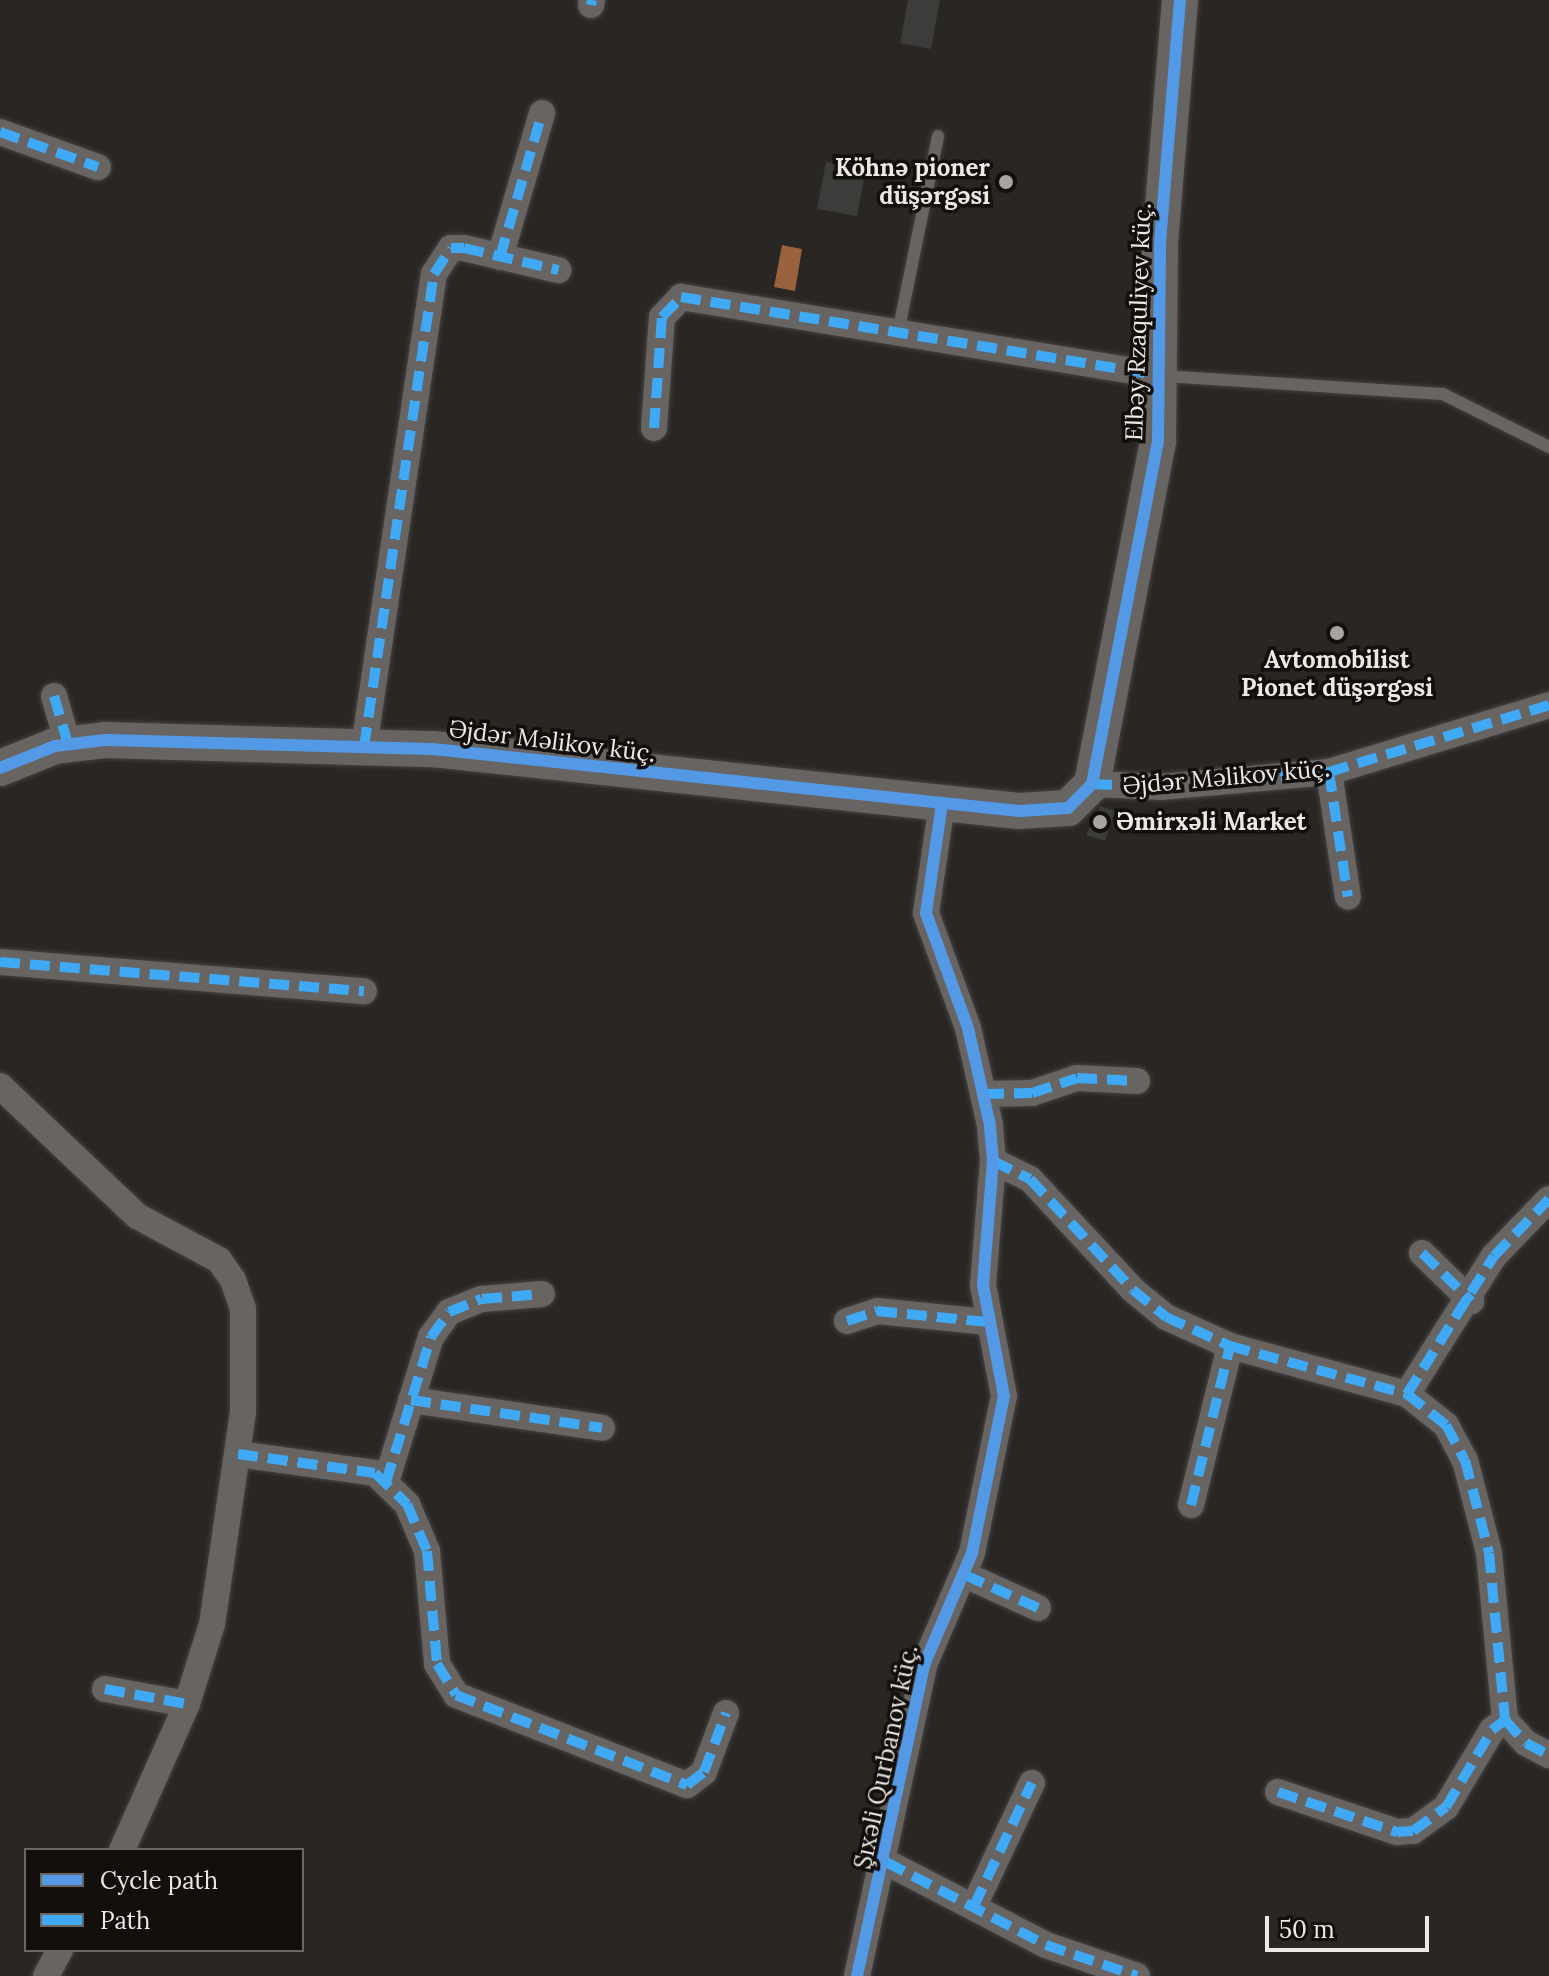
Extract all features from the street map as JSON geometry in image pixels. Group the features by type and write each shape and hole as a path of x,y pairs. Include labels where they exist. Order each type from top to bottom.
{"street":[{"name":"Elbəy Rzaquliyev küç.","path":"1092,784 1158,441 1160,243 1180,0"},
{"path":"500,257 542,113"},
{"path":"0,132 98,167"},
{"path":"364,747 434,274 451,248 558,270"},
{"path":"654,428 662,317 681,297 897,336 1161,376"},
{"path":"54,696 68,744"},
{"name":"Əjdər Məlikov küç.","path":"0,768 68,744 105,740 479,751 631,773 1047,812 1068,808 1092,784 1161,787 1329,772 1549,705"},
{"path":"1329,772 1348,897"},
{"name":"Şıxəli Qurbanov küç.","path":"857,1976 886,1862 924,1665 965,1575 981,1522 1004,1396 983,1285 993,1161 984,1094 968,1028 926,913 942,803"},
{"path":"0,962 364,991"},
{"path":"984,1094 1032,1093 1077,1078 1137,1081"},
{"path":"0,1086 137,1216 200,1246 233,1280 243,1309 246,1362 238,1454 212,1624 187,1704 123,1848"},
{"path":"993,1161 1030,1179 1133,1290 1166,1317 1230,1346 1407,1394 1446,1425 1465,1460 1496,1588 1505,1720 1526,1743 1549,1755"},
{"path":"1407,1394 1471,1301 1501,1247 1549,1199"},
{"path":"1422,1253 1471,1301"},
{"path":"386,1482 431,1337 449,1312 482,1299 542,1294"},
{"path":"847,1321 877,1311 988,1322"},
{"path":"1191,1505 1230,1346"},
{"path":"411,1400 602,1428"},
{"path":"238,1454 352,1468 386,1482 422,1531 437,1664 456,1695 687,1785 704,1772 726,1713"},
{"path":"965,1575 1038,1608"},
{"path":"105,1689 187,1704"},
{"path":"1278,1792 1397,1832 1413,1831 1446,1807 1492,1730 1505,1720"},
{"path":"974,1906 1032,1783"},
{"path":"886,1862 1046,1945 1137,1976"},
{"path":"46,1976 59,1952"}],"lane":[{"path":"897,336 938,136"},
{"path":"1161,376 1443,394 1549,447"}],"shaded area":[{"path":"782,245 802,249 795,291 774,287"}],"building":[{"path":"908,0 940,0 931,49 900,43"},
{"path":"826,162 866,169 857,216 817,209"},
{"path":"1100,806 1115,811 1105,841 1086,835"}],"marked path":[{"path":"591,5 592,0"},
{"path":"500,257 542,113"},
{"path":"0,132 98,167"},
{"path":"364,747 434,274 451,248 464,248 558,270"},
{"path":"654,428 662,317 681,297 1161,376"},
{"path":"54,696 68,744"},
{"path":"1092,784 1161,787 1329,772 1549,705"},
{"path":"1329,772 1348,897"},
{"path":"0,962 364,991"},
{"path":"984,1094 1032,1093 1077,1078 1137,1081"},
{"path":"993,1161 1030,1179 1133,1290 1166,1317 1230,1346 1407,1394 1446,1425 1465,1460 1489,1553 1505,1720 1526,1743 1549,1755"},
{"path":"1407,1394 1494,1256 1549,1199"},
{"path":"1422,1253 1471,1301"},
{"path":"386,1482 431,1337 449,1312 482,1299 542,1294"},
{"path":"847,1321 877,1311 988,1322"},
{"path":"1191,1505 1230,1346"},
{"path":"411,1400 602,1428"},
{"path":"238,1454 375,1473 407,1504 427,1551 437,1664 456,1695 687,1785 704,1772 726,1713"},
{"path":"965,1575 1038,1608"},
{"path":"105,1689 187,1704"},
{"path":"1278,1792 1397,1832 1413,1831 1446,1807 1492,1730 1505,1720"},
{"path":"974,1906 1032,1783"},
{"path":"886,1862 1046,1945 1137,1976"}],"cycle path":[{"path":"0,768 55,746 105,740 433,749 1019,811 1068,808 1092,784 1158,441 1160,243 1180,0"},
{"path":"857,1976 924,1665 972,1553 1004,1396 983,1285 993,1161 990,1125 968,1028 926,913 942,803"}],"place":[{"name":"Köhnə pioner düşərgəsi","path":"1006,182"},
{"name":"Avtomobilist Pionet düşərgəsi","path":"1337,633"},
{"name":"Əmirxəli Market","path":"1100,822"}]}
